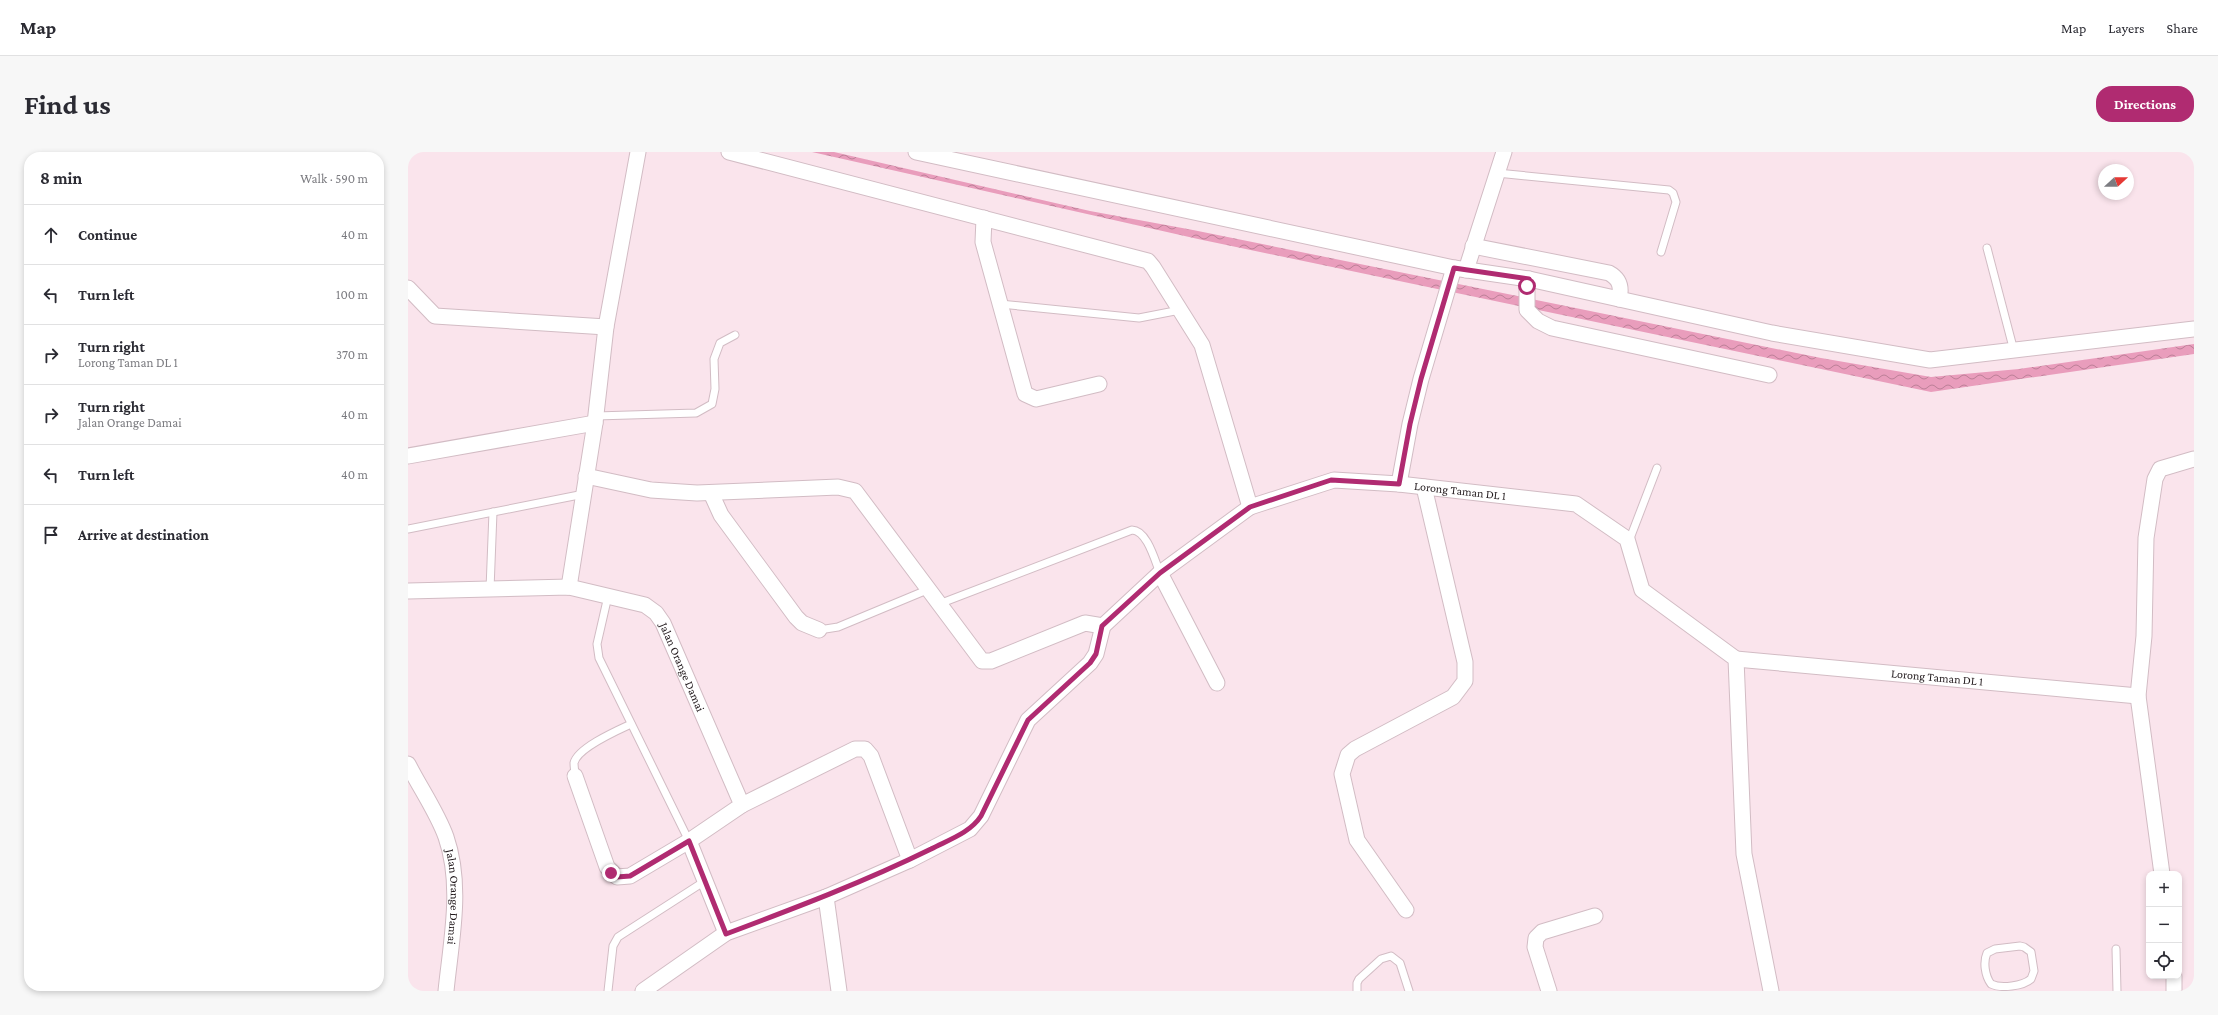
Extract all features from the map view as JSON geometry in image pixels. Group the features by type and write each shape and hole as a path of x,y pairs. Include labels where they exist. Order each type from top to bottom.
{"street":[{"path":"569,587 595,419 606,326 638,152"},
{"path":"729,152 1148,261 1154,267 1203,346 1250,507"},
{"path":"919,152 1457,272 1553,284 1772,333 1927,360 2194,329"},
{"path":"1399,484 1410,424 1443,306 1457,272 1473,246 1504,152"},
{"path":"984,218 983,242 1025,394 1036,399 1098,384"},
{"path":"1473,246 1558,262 1614,276 1621,286 1619,299"},
{"path":"1553,284 1558,262"},
{"path":"1528,282 1527,310 1538,321 1552,328 1769,375"},
{"path":"408,288 435,316 606,326"},
{"path":"408,456 595,419"},
{"path":"2162,871 2138,696 2144,636 2146,538 2155,479 2160,469 2194,459"},
{"path":"586,476 650,490 711,493 838,487 855,491 978,659 986,662 1085,622 1102,626 1096,654 1090,663 1028,720 981,816 974,825 910,860 826,897 726,934 643,991"},
{"name":"Lorong Taman DL 1","path":"1102,626 1160,573 1250,507 1331,480 1399,484 1576,504 1629,541"},
{"path":"1406,910 1358,844 1342,774 1346,760 1355,748 1453,697 1465,681 1466,662 1424,487"},
{"path":"711,493 721,515 796,617 802,623 819,630"},
{"path":"1629,541 1642,590 1736,659 1744,854 1770,991"},
{"path":"1160,573 1217,683"},
{"name":"Jalan Orange Damai","path":"408,591 569,587 645,605 660,618 742,804"},
{"name":"Lorong Taman DL 1","path":"1736,659 2138,696"},
{"path":"575,776 607,867 617,877 630,876 689,841 742,804 856,749 865,749 871,756 910,860"},
{"name":"Jalan Orange Damai","path":"408,764 446,836 452,856 456,887 446,991"},
{"path":"689,841 726,934"},
{"path":"826,897 839,991"},
{"path":"1549,991 1534,942 1536,938 1542,932 1595,916"},
{"path":"2174,979 2174,991"}],"lane":[{"path":"1497,173 1669,190 1673,192 1676,202 1661,252"},
{"path":"1987,248 2014,351"},
{"path":"1000,304 1139,318 1180,310"},
{"path":"595,419 696,413 712,404 715,389 714,360 720,343 735,335"},
{"path":"1629,541 1657,468"},
{"path":"408,529 584,494"},
{"path":"490,589 493,512"},
{"path":"938,604 1129,530 1141,533 1160,573"},
{"path":"819,630 838,627 927,590"},
{"path":"608,596 598,640 598,654 689,841"},
{"path":"575,776 574,763 581,754 607,735 631,724"},
{"path":"608,991 613,946 618,937 705,881"},
{"path":"2020,946 2031,952 2033,975 2028,982 2016,988 1995,986 1988,980 1985,962 1987,953 1991,950 2020,946"},
{"path":"2116,949 2117,991"},
{"path":"1357,991 1357,983 1360,979 1386,956 1397,958 1409,991"}],"water":[{"path":"812,152 834,152 1090,211 1193,230 1821,358 1931,377 2019,369 2194,344 2194,354 1931,392 1198,239"}],"route":[{"path":"611,873 617,877 624,878 630,876 689,841 726,934 826,897 910,860 970,829 981,816 1026,723 1034,712 1090,663 1096,654 1102,626 1160,573 1250,507 1328,480 1399,484 1410,424 1421,379 1454,268 1529,279 1527,286"}]}
